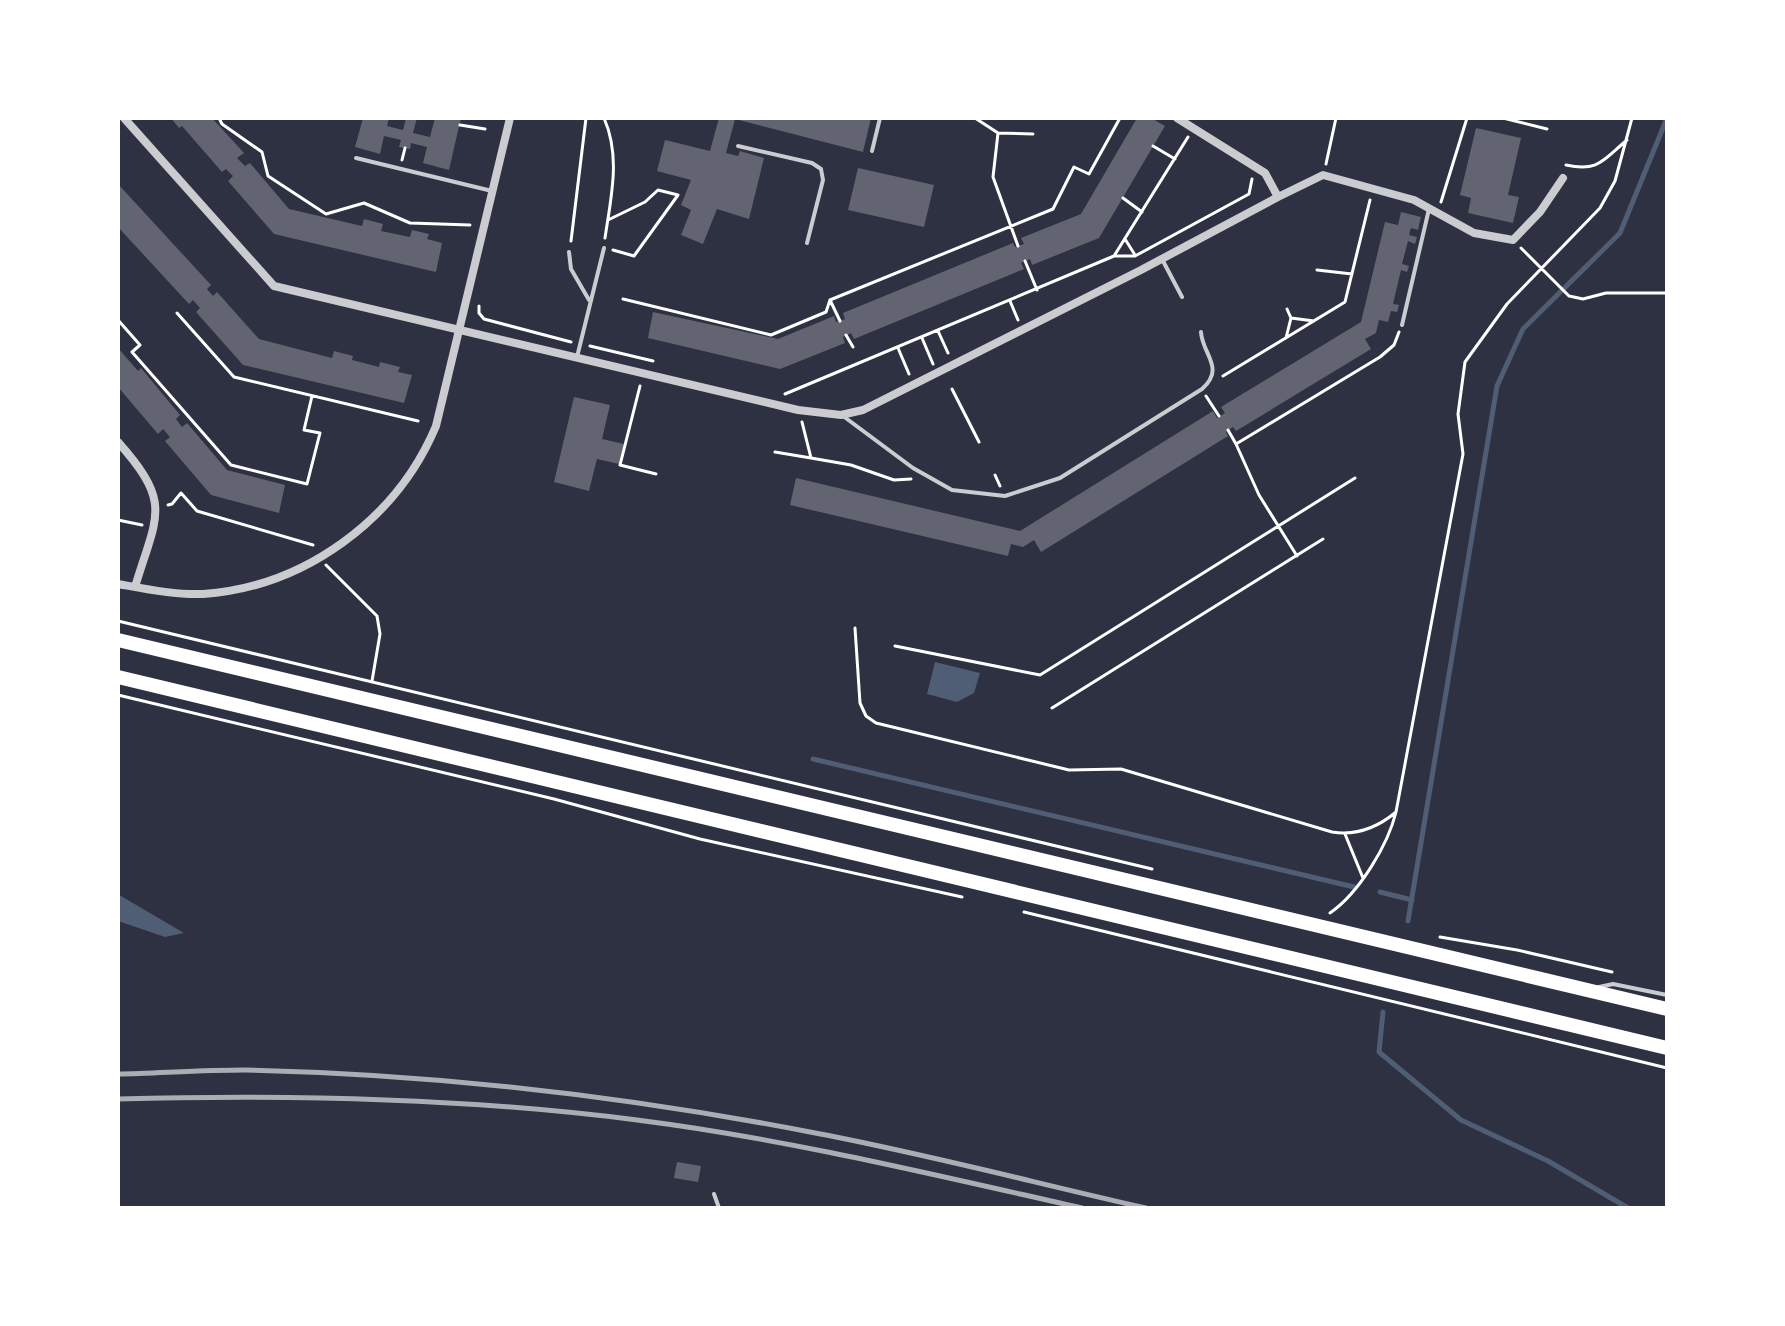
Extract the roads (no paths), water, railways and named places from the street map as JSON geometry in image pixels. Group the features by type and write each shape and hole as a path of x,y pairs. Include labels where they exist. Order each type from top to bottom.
{"highway":[{"path":"118,640 1667,1009"},
{"path":"118,677 1667,1048"}],"street":[{"path":"124,118 274,286 798,410 841,415 863,410 1323,175 1434,210 1474,233 1513,240 1540,212 1563,178"},
{"path":"118,584 173,593 204,594 240,588 278,577 321,558 375,516 416,467 436,426 510,118"},
{"path":"1177,118 1265,173 1278,197"},
{"path":"118,442 152,485 157,506 154,528 135,587"}],"lane":[{"path":"872,151 880,118"},
{"path":"738,146 812,163 821,169 823,180 807,243"},
{"path":"356,158 494,191"},
{"path":"1402,325 1434,210"},
{"path":"577,357 604,248"},
{"path":"569,252 571,269 590,302"},
{"path":"1162,258 1182,297"},
{"path":"841,415 931,479 952,490 1005,496 1060,478 1202,389 1212,376 1213,367 1201,332"},
{"path":"1586,989 1613,984 1667,995"},
{"path":"714,1194 719,1208"}],"water":[{"path":"935,662 980,673 974,693 957,702 927,694"},
{"path":"118,895 184,933 165,937 118,921"}],"waterway":[{"path":"1408,921 1497,386 1523,329 1620,233 1667,118"},
{"path":"813,759 1354,887"},
{"path":"1380,892 1412,900"},
{"path":"1383,1012 1379,1052 1461,1120 1548,1161 1628,1208"}],"railway":[{"path":"118,1074 229,1070 316,1072 458,1082 600,1098 852,1140 1146,1208"},
{"path":"118,1099 378,1099 508,1107 637,1120 805,1147 1082,1208"}]}
